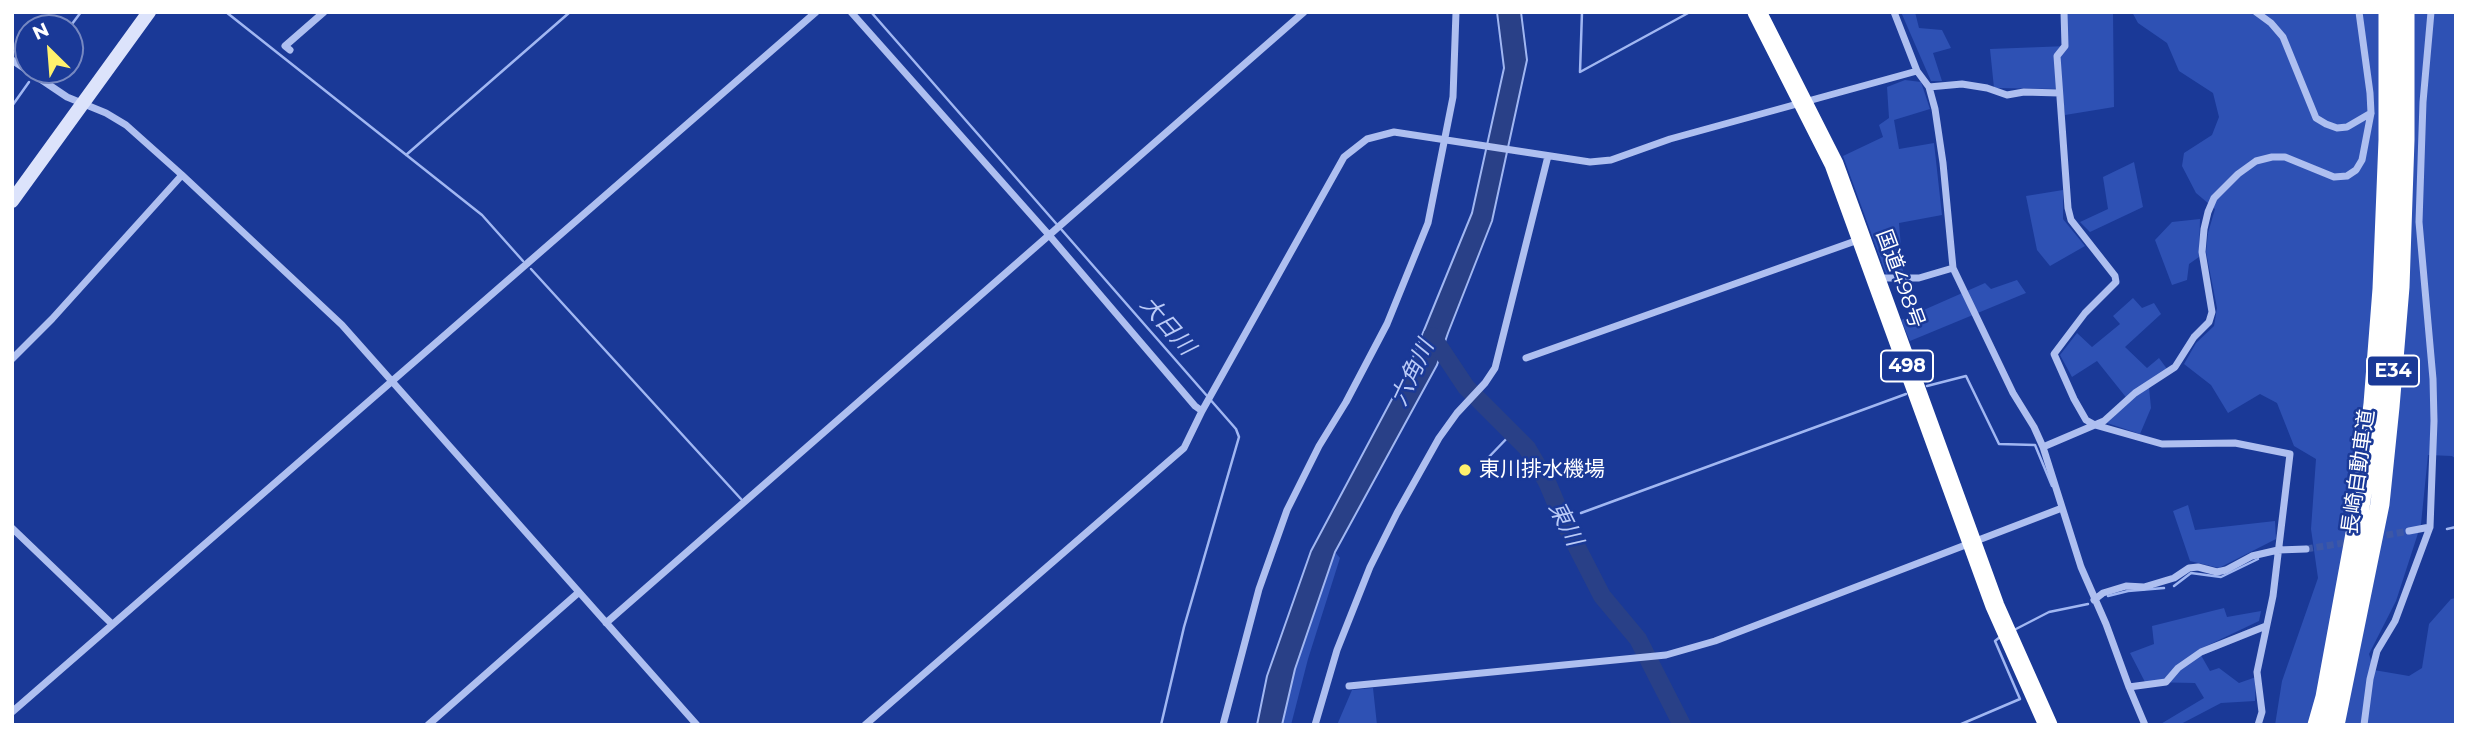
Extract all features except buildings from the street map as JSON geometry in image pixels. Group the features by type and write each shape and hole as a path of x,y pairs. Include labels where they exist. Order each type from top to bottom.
{"highway":[{"name":"国道498号","path":"1757,12 1834,164 1995,606 2048,725"},
{"name":"長崎自動車道","path":"2317,725 2332,660 2361,501 2373,404 2382,289 2388,140 2388,12"},
{"name":"長崎自動車道","path":"2336,725 2380,504 2390,407 2401,260 2406,12"}],"street":[{"path":"12,201 149,12"},
{"path":"290,50 285,46 324,12"},
{"path":"12,712 816,12"},
{"path":"851,12 1202,411"},
{"path":"606,623 1304,12"},
{"path":"1223,725 1245,639 1273,545 1287,510 1319,446 1346,402 1387,324 1428,223 1448,140 1457,12"},
{"path":"1894,12 1917,71 1928,87 1935,109 1953,268 2013,393 2035,427 2081,567 2145,725"},
{"path":"2064,12 2065,46 2057,56 2071,220 2115,276 2116,282 2085,313 2054,354 2074,399 2086,420 2095,425 2162,444 2235,443 2290,454 2273,596 2257,672 2262,712 2258,725"},
{"path":"2256,12 2271,23 2283,37 2316,118 2337,128 2347,127 2371,113"},
{"path":"2043,447 2104,421 2135,393 2175,367 2194,337 2209,322 2212,312 2202,252 2207,212 2214,198 2238,174 2256,161 2272,157 2285,157 2334,177 2347,176 2356,170 2362,160 2371,113 2359,12"},
{"path":"2364,725 2370,679 2377,652 2395,621 2430,527 2434,435 2433,379 2419,222 2423,102 2431,12"},
{"path":"12,60 67,97 106,113 125,125 342,325 697,725"},
{"path":"865,725 1184,448 1344,157 1367,139 1394,132 1590,162 1611,160 1670,139 1917,71"},
{"path":"1928,87 1962,84 2007,94 2059,93"},
{"path":"1315,725 1336,650 1370,568 1397,513 1439,438 1495,368 1545,156"},
{"path":"12,359 182,175"},
{"path":"1526,358 1861,239"},
{"path":"1876,279 1919,278 1953,268"},
{"path":"1349,686 1659,656 1715,641 2063,508"},
{"path":"2409,531 2430,527"},
{"path":"12,528 112,624"},
{"path":"2094,600 2104,593 2126,586 2144,587 2174,578 2189,568 2198,566 2217,572 2252,556 2278,550 2306,550"},
{"path":"428,725 578,593"},
{"path":"2129,687 2166,682 2178,668 2201,652 2266,626"}],"shaded area":[{"path":"1901,12 1915,12 1919,28 1942,30 1951,48 1933,53 1942,81 1931,81"},
{"path":"2066,12 2113,12 2114,107 2065,115 2062,89 1994,88 1990,49 2068,46"},
{"path":"2132,12 2456,12 2456,459 2452,456 2428,455 2421,524 2396,601 2369,654 2374,670 2409,676 2422,668 2429,624 2451,599 2456,598 2456,725 2275,725 2282,681 2318,578 2311,529 2316,459 2294,446 2277,403 2260,394 2228,413 2211,385 2184,364 2196,343 2214,326 2217,308 2206,252 2215,209 2196,193 2182,166 2184,153 2212,135 2219,117 2213,93 2179,71 2167,43 2138,23"},
{"path":"1905,80 1921,82 1930,109 1894,120 1899,149 1934,143 1942,215 1899,223 1903,272 1886,274 1843,156 1883,137 1879,125 1889,118 1887,87"},
{"path":"2134,162 2143,207 2090,232 2080,222 2108,209 2103,177"},
{"path":"2063,190 2063,219 2085,246 2050,266 2037,250 2026,196"},
{"path":"2200,219 2199,257 2189,264 2187,280 2172,285 2155,240 2172,222"},
{"path":"2017,280 2026,293 1910,341 1901,320 1985,283 1991,289"},
{"path":"2133,298 2142,308 2154,303 2161,314 2125,347 2147,368 2159,358 2170,373 2149,387 2151,408 2140,434 2107,423 2129,401 2097,361 2072,377 2060,355 2077,333 2092,347 2120,324 2113,316"},
{"path":"2188,505 2195,530 2275,521 2276,539 2219,568 2190,561 2173,511"},
{"path":"1335,552 1340,558 1308,659 1291,725 1282,725 1295,669"},
{"path":"2224,608 2227,617 2261,611 2259,621 2198,650 2210,671 2219,668 2239,683 2256,677 2255,701 2221,703 2179,725 2159,725 2204,698 2195,683 2145,682 2130,653 2154,644 2152,626"},
{"path":"1373,688 1377,725 1337,725 1352,690"}],"water":[{"name":"六角川","path":"1497,12 1521,12 1527,60 1492,221 1437,365 1335,552 1295,669 1282,725 1257,725 1267,676 1311,551 1409,367 1472,213 1504,68"}],"waterway":[{"path":"226,12 482,215 523,261"},
{"path":"406,155 570,12"},
{"name":"大日川","path":"871,12 1236,429 1239,437 1184,627 1161,725"},
{"path":"1582,12 1580,72 1690,12"},
{"path":"12,106 28,84"},
{"path":"531,269 741,499"},
{"name":"東川","path":"1432,336 1466,387 1527,448 1547,482 1602,596 1638,639 1682,725"},
{"path":"1927,386 1966,376 1999,444 2035,445 2052,486"},
{"path":"1581,513 1906,394"},
{"path":"1486,460 1512,433"},
{"path":"2447,529 2456,527"},
{"path":"2174,586 2191,573 2221,577 2258,559"},
{"path":"2108,596 2128,591 2164,588"},
{"path":"2016,629 2049,612 2088,604"},
{"path":"1959,725 2020,699 1995,641 2000,637"}],"tunnel":[{"path":"2376,537 2409,531"},
{"path":"2306,549 2350,542"}],"place":[{"name":"東川排水機場","path":"1465,470"}]}
